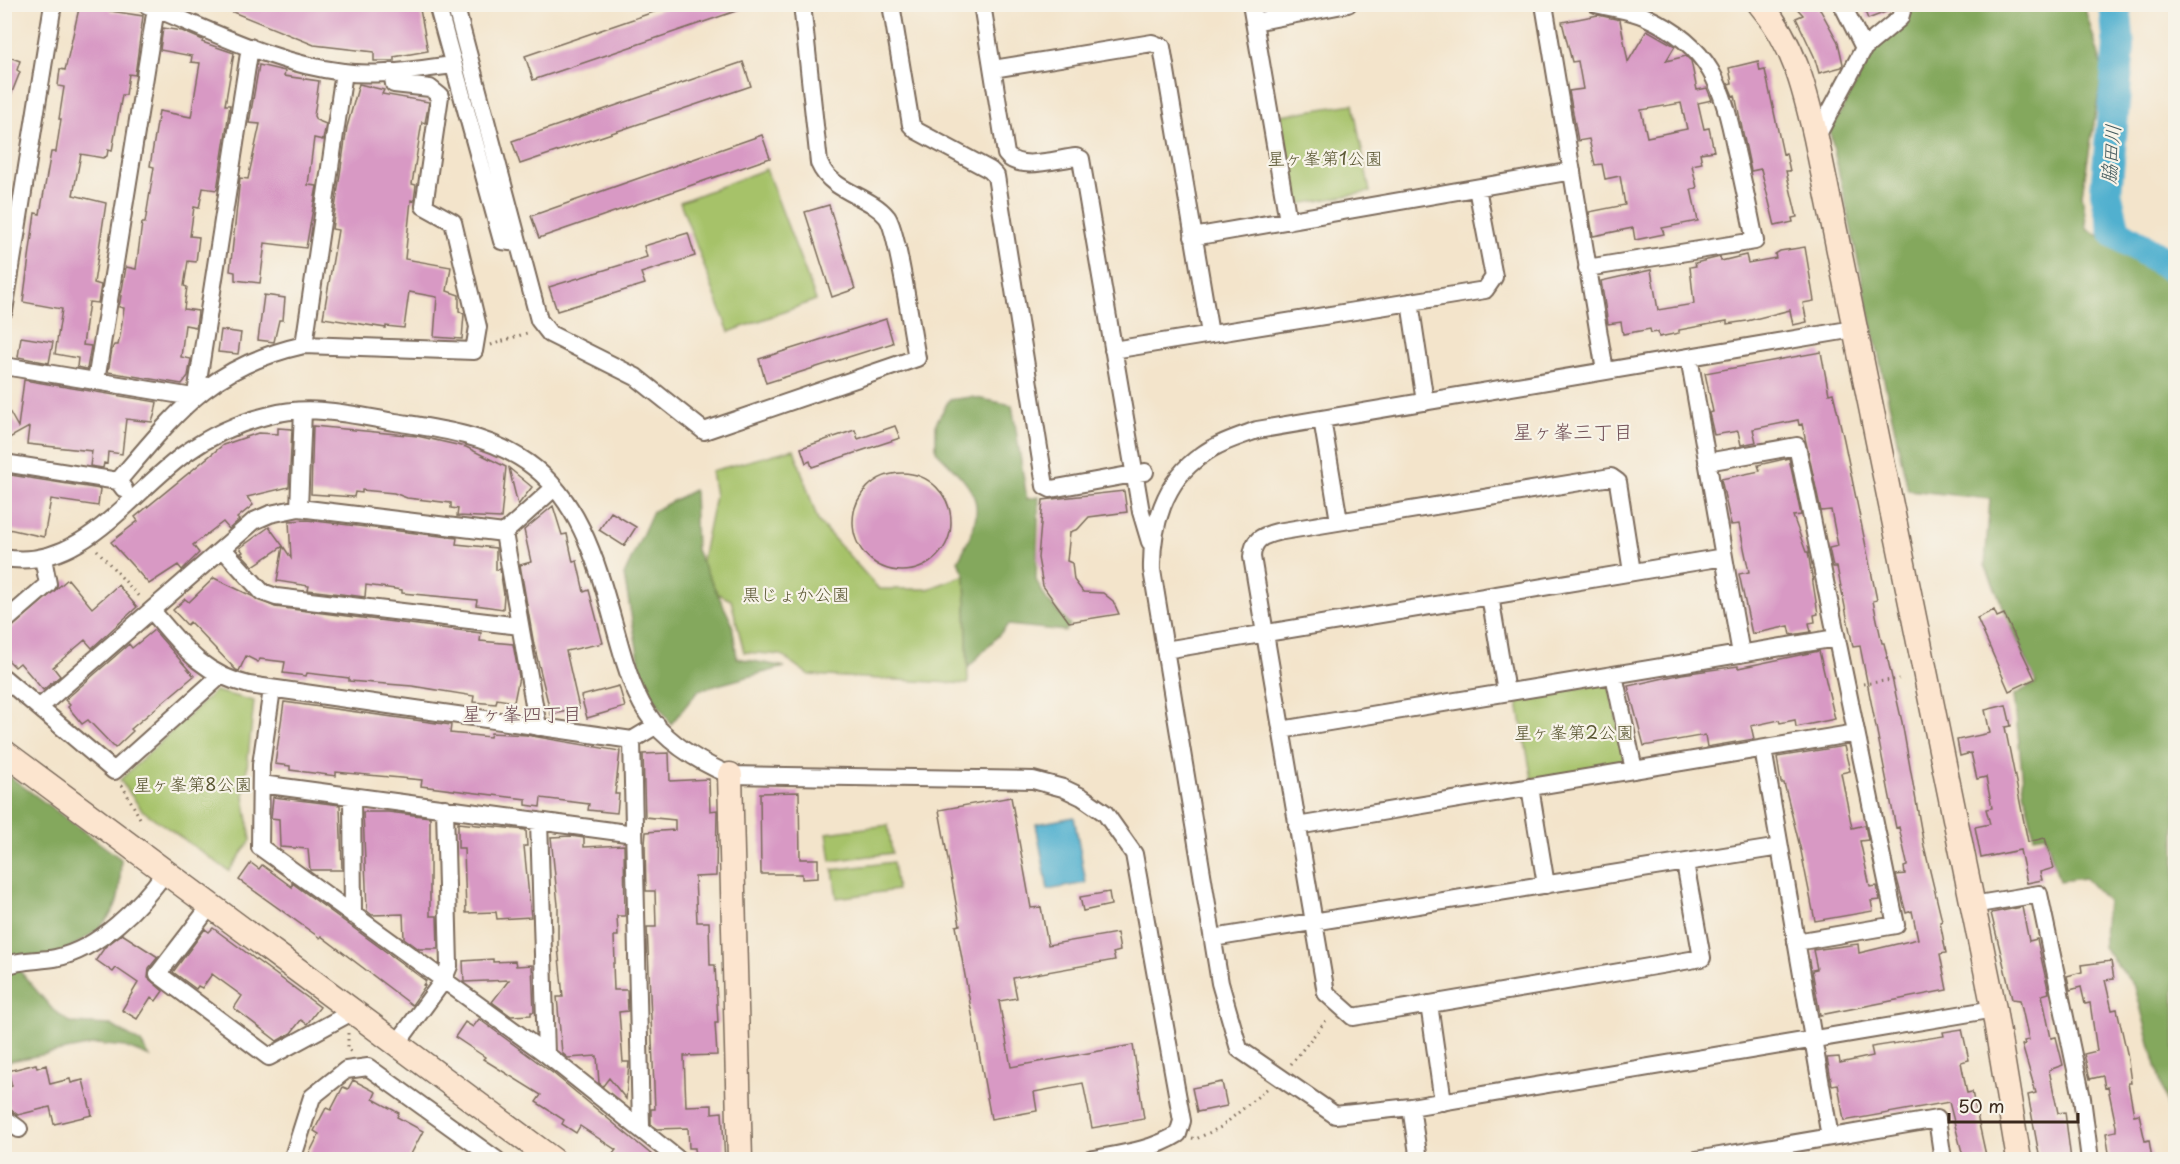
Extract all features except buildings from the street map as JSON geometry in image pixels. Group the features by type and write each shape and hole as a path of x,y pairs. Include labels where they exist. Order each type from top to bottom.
{"street":[{"path":"4,311 53,4"},
{"path":"436,4 502,241 518,243"},
{"path":"455,4 518,243 539,320 543,327 550,334 636,377 704,430 917,358 892,226 878,209 834,183 824,174 819,163 802,4"},
{"path":"891,4 911,125 917,131 996,176 1045,486 1051,489 1140,473"},
{"path":"982,4 1006,153 1010,159 1022,163 1076,157 1081,159 1113,350 1140,473 1141,512 1152,545"},
{"path":"1251,4 1288,220"},
{"path":"1254,22 1348,4"},
{"path":"1544,4 1605,372"},
{"path":"1587,268 1755,241 1726,103 1709,66 1686,42 1644,16 1596,4"},
{"path":"1760,4 1790,50 1801,77 1816,138 1994,1009 2019,1160"},
{"path":"1842,4 1864,48"},
{"path":"1816,138 1864,48 1900,18 1904,4"},
{"path":"96,381 151,6 250,47 344,72 392,72 453,65"},
{"path":"993,69 1152,43 1162,47 1209,334"},
{"path":"194,395 250,47"},
{"path":"303,345 344,72"},
{"path":"118,481 177,411 194,395 236,367 277,351 303,345 474,351 478,327 453,222 424,206 440,96 430,88 394,84 392,72"},
{"path":"1193,237 1572,171"},
{"path":"1113,350 1485,290 1494,277 1477,188"},
{"path":"1410,302 1425,402"},
{"path":"1854,329 1257,430 1230,440 1201,455 1187,468 1173,486 1155,525 1152,570 1220,983 1239,1049 1335,1115 1443,1102 1994,1009"},
{"path":"1689,357 1741,654"},
{"path":"4,366 194,395"},
{"path":"4,558 43,558 77,545 186,453 214,436 271,414 325,410 464,434 497,444 522,459 554,488 576,517 591,549 632,685 657,725 684,751 703,763 730,775 1033,780 1063,788 1082,797 1105,813 1134,854 1182,1121 1178,1134 1148,1148 1089,1160"},
{"path":"299,508 303,411"},
{"path":"1322,419 1339,521"},
{"path":"1707,462 1797,446 1896,925 1796,942"},
{"path":"4,463 118,481 133,500"},
{"path":"1632,572 1618,482 1611,477 1277,532 1257,540 1252,548 1252,557 1326,993 1353,1017 1702,958 1685,862"},
{"path":"40,707 153,612 254,521 270,514 299,508 504,533 554,488"},
{"path":"504,533 538,727"},
{"path":"223,549 262,592 276,597 520,626"},
{"path":"1166,650 1724,557"},
{"path":"4,622 48,584 43,558"},
{"path":"1490,596 1506,693"},
{"path":"153,612 188,654 220,676 249,686 632,740 657,725"},
{"path":"1281,730 1836,638"},
{"path":"1614,675 1634,770"},
{"path":"4,678 114,771 220,676"},
{"path":"272,688 261,765 260,847 546,1054 640,1126 680,1160"},
{"path":"1297,826 1856,733"},
{"path":"632,740 640,1126"},
{"path":"1763,749 1830,1137"},
{"path":"4,752 553,1160"},
{"path":"730,775 740,1160"},
{"path":"261,784 634,834"},
{"path":"1530,787 1545,885"},
{"path":"352,796 354,915"},
{"path":"396,1045 443,981 449,966 445,808"},
{"path":"539,821 546,1054"},
{"path":"1212,938 1780,847"},
{"path":"4,967 56,958 86,947 100,938 153,889 166,871"},
{"path":"1972,905 2039,894 2082,1098 2090,1160"},
{"path":"211,905 158,974 269,1057 353,1013"},
{"path":"1429,1004 1443,1102"},
{"path":"292,1160 312,1097 346,1070 368,1067 497,1160"},
{"path":"1411,1107 1419,1160"},
{"path":"4,1118 19,1129"},
{"path":"1698,1159 1937,1119 1943,1160"}],"path":[{"path":"474,351 543,327"},
{"path":"86,538 153,612"},
{"path":"1846,686 1899,679"},
{"path":"114,771 141,820"},
{"path":"1178,1134 1196,1139 1221,1127 1280,1078 1338,1005"},
{"path":"353,1013 349,1028 348,1049 368,1067"}],"green space":[{"path":"1912,5 2086,5 2085,9 2103,69 2082,194 2087,229 2143,260 2175,285 2175,1137 2135,987 2103,947 2107,901 2085,878 2059,881 2045,834 2034,836 2024,791 2014,695 2036,683 1985,565 1990,499 1908,490 1830,132 1875,48 1907,24"},
{"name":"星ヶ峯第1公園","path":"1353,104 1370,192 1294,205 1281,115"},
{"path":"766,169 816,300 729,332 680,202"},
{"path":"971,397 1012,405 1027,499 1039,497 1036,580 1047,600 1070,625 1065,631 1008,625 968,668 965,575 958,561 974,526 975,501 962,479 936,451 936,423 949,400"},
{"name":"黒じょか公園","path":"794,449 818,521 879,589 928,589 965,575 968,684 809,675 781,655 744,652 731,600 697,584 715,496 711,471"},
{"path":"694,490 696,550 732,623 737,658 785,667 699,690 671,724 643,682 624,575 653,511"},
{"name":"星ヶ峯第2公園","path":"1602,684 1610,688 1625,757 1622,765 1532,779 1517,698"},
{"name":"星ヶ峯第8公園","path":"215,691 254,701 244,796 251,840 229,871 142,810 120,780"},
{"path":"5,773 121,859 117,901 111,914 101,926 76,944 19,970 53,1010 71,1023 111,1025 141,1043 150,1057 125,1047 97,1044 5,1062"},
{"path":"888,825 892,853 831,861 827,833"},
{"path":"893,862 897,890 837,898 833,870"}],"water":[{"path":"1074,817 1086,883 1048,890 1036,824"}],"waterway":[{"name":"脇田川","path":"2115,4 2119,47 2106,192 2115,232 2176,269"}],"district":[{"name":"星ヶ峯三丁目","path":"1573,431"},
{"name":"星ヶ峯四丁目","path":"522,713"}]}
